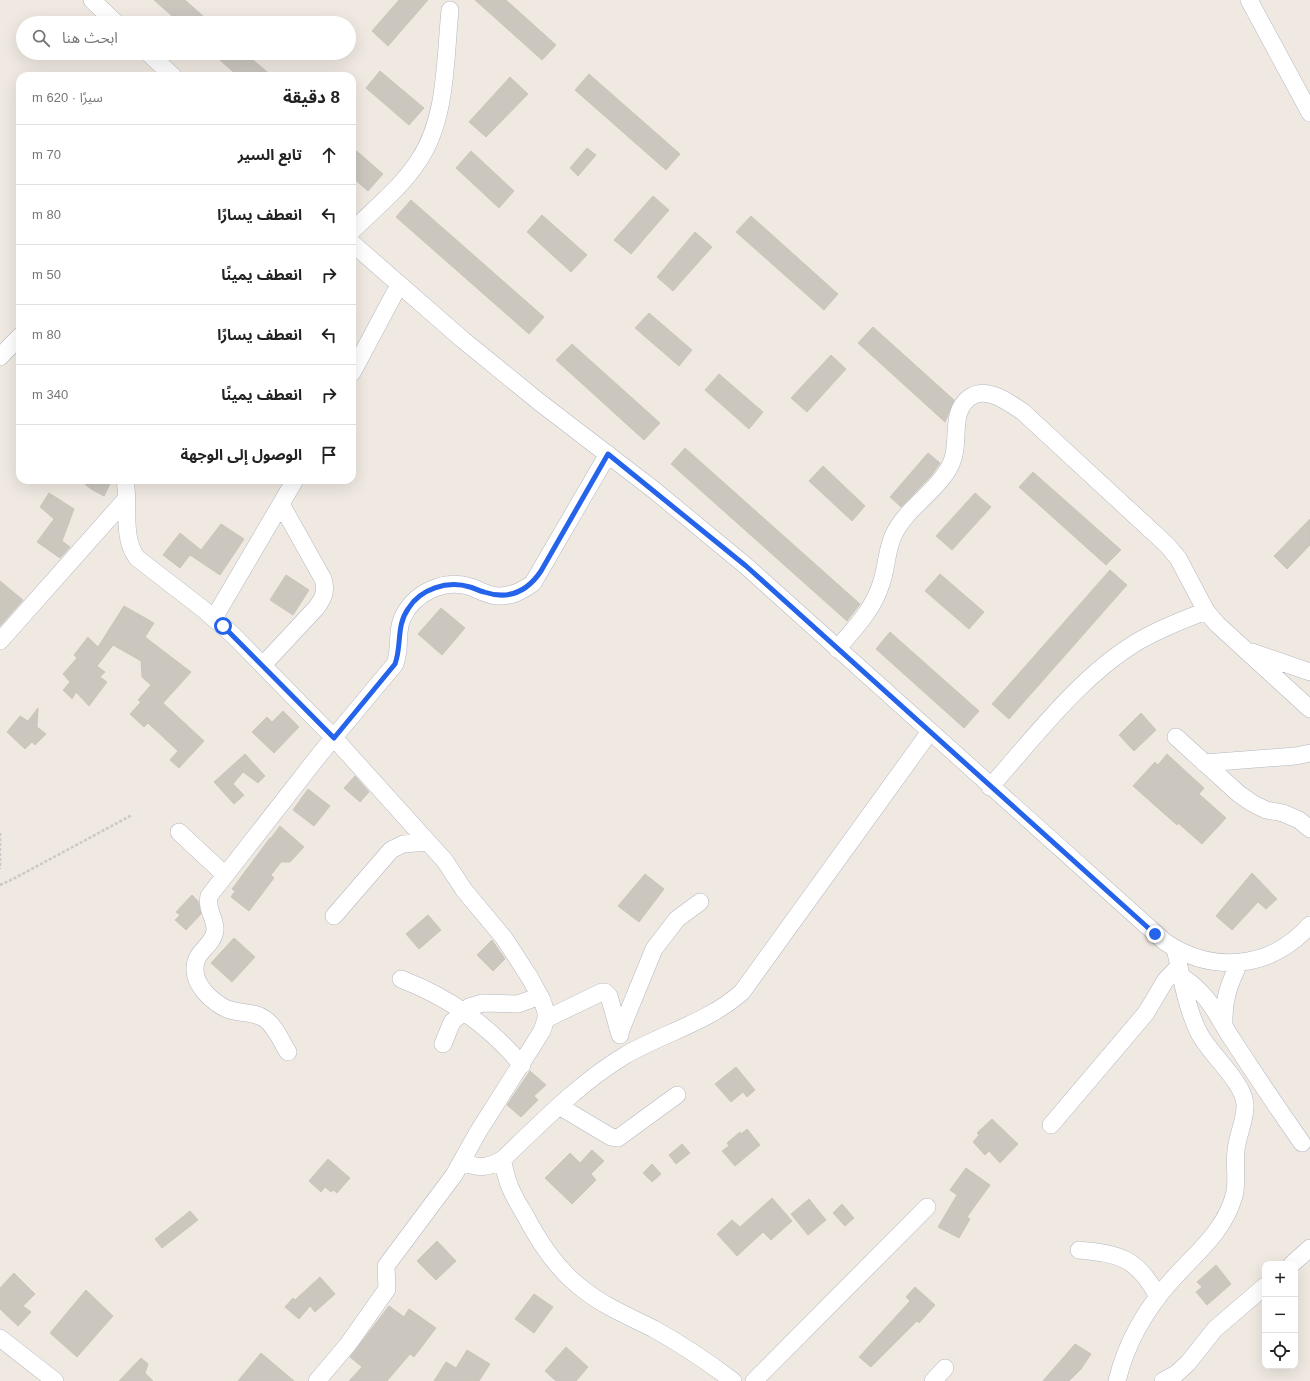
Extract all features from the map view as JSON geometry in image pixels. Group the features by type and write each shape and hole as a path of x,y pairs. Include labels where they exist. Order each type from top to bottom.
{"street":[{"path":"92,0 109,16"},
{"path":"1249,0 1310,113"},
{"path":"356,227 408,175 428,146 440,112 450,10"},
{"path":"156,60 169,72"},
{"path":"356,247 399,285 538,401 608,454 700,528 1155,934 1175,949 1206,961 1240,962 1270,954 1283,947 1310,925"},
{"path":"356,366 399,285"},
{"path":"0,357 16,340"},
{"path":"837,649 860,623 876,598 885,570 890,545 899,525 950,465 956,450 958,413 962,404 969,397 987,392 1006,401 1023,412 1155,533 1178,558 1206,611 1217,624 1310,709"},
{"path":"288,1052 272,1025 267,1020 254,1014 237,1011 219,1004 204,990 196,977 195,961 212,939 214,933 215,926 208,908 209,896 334,738 395,664 398,654 402,620 408,608 418,597 436,588 456,584 496,596 510,595 522,591 533,582 541,571 608,454"},
{"path":"125,484 128,538 132,552 137,558 214,618 263,665 334,738 445,861 468,895 504,938 545,1006 546,1019 542,1031 522,1065 478,1132 463,1162 386,1266 387,1289 355,1335 317,1381"},
{"path":"214,618 293,484"},
{"path":"0,641 127,498"},
{"path":"263,665 316,608 325,592 324,579 281,504"},
{"path":"990,787 1076,691 1105,665 1136,643 1170,625 1206,611"},
{"path":"1244,649 1310,672"},
{"path":"463,1162 470,1166 488,1167 503,1159 559,1106 595,1075 626,1055 711,1016 742,992 929,733"},
{"path":"1176,737 1239,794 1252,803 1266,810 1283,813 1299,820 1310,829"},
{"path":"1204,763 1296,756 1310,753"},
{"path":"179,832 225,875"},
{"path":"334,916 391,850 403,844 428,842"},
{"path":"620,1032 654,949 677,919 700,902"},
{"path":"1117,1381 1135,1334 1158,1297 1210,1241 1228,1212 1237,1181 1236,1151 1245,1113 1244,1099 1239,1086 1214,1057 1199,1033 1189,1007 1175,949"},
{"path":"1224,1024 1225,999 1228,986 1240,962"},
{"path":"1180,971 1206,997 1224,1024 1234,1043 1302,1143"},
{"path":"1051,1125 1146,1013 1165,981 1180,971"},
{"path":"401,979 433,992 463,1010 493,1033 522,1065"},
{"path":"546,1019 602,992 605,992 609,996 626,1055"},
{"path":"443,1044 452,1022 463,1010 483,1003 511,1005 540,996"},
{"path":"559,1106 611,1136 618,1138 676,1095"},
{"path":"503,1159 506,1178 510,1188 531,1228 548,1254 568,1277 604,1305 677,1343 733,1381"},
{"path":"754,1381 927,1207"},
{"path":"1295,1261 1310,1248"},
{"path":"1080,1250 1111,1253 1121,1256 1143,1274 1158,1297"},
{"path":"1163,1381 1176,1374 1188,1363 1215,1329 1262,1289"},
{"path":"0,1338 55,1381"},
{"path":"933,1381 946,1368"}],"path":[{"path":"0,885 132,815"},
{"path":"0,833 0,869"}],"building":[{"path":"154,0 185,0 203,16 172,16"},
{"path":"399,0 428,0 388,46 372,31"},
{"path":"475,0 506,0 556,45 542,60"},
{"path":"220,60 253,60 267,72 233,72"},
{"path":"380,71 424,108 409,125 366,88"},
{"path":"589,74 680,154 666,170 575,90"},
{"path":"510,77 528,94 486,137 469,122"},
{"path":"587,148 596,155 578,176 570,168"},
{"path":"356,150 383,174 368,191 356,180"},
{"path":"471,151 514,191 499,208 456,168"},
{"path":"653,196 669,210 631,254 614,240"},
{"path":"411,200 544,317 529,334 396,217"},
{"path":"542,215 587,255 571,272 527,232"},
{"path":"751,216 838,294 824,310 736,232"},
{"path":"695,232 712,247 673,291 657,277"},
{"path":"649,313 692,350 679,366 635,328"},
{"path":"873,327 954,400 945,422 858,343"},
{"path":"572,344 660,423 644,440 556,360"},
{"path":"831,355 846,369 807,412 791,398"},
{"path":"719,374 763,412 749,429 705,390"},
{"path":"685,448 860,604 847,621 671,464"},
{"path":"928,453 940,463 931,476 901,507 890,497"},
{"path":"823,466 865,506 852,521 809,481"},
{"path":"1033,472 1121,550 1106,565 1019,487"},
{"path":"85,484 110,484 104,496"},
{"path":"49,493 74,509 62,541 70,547 60,558 37,542 54,519 40,507"},
{"path":"975,493 991,507 952,550 936,536"},
{"path":"1310,519 1310,545 1287,569 1274,556"},
{"path":"221,524 244,539 220,575 190,555 180,568 163,555 180,533 201,550"},
{"path":"1110,570 1127,585 1009,719 992,704"},
{"path":"940,574 984,612 969,629 925,591"},
{"path":"286,575 309,590 293,615 270,600"},
{"path":"0,581 23,600 0,626"},
{"path":"124,606 154,623 145,637 191,672 163,703 204,741 179,768 170,760 178,751 148,723 144,727 130,714 141,702 138,700 151,685 142,677 141,661 113,645 97,666 105,672 100,677 107,682 89,706 76,692 72,699 63,690 70,682 63,674 77,658 74,655 88,637 98,647"},
{"path":"441,608 465,628 442,655 418,634"},
{"path":"890,632 979,711 964,728 876,649"},
{"path":"38,708 37,727 46,734 35,745 32,742 25,749 7,732 20,716 28,721"},
{"path":"283,711 299,727 274,753 252,732 267,717 272,722"},
{"path":"1141,713 1156,730 1134,751 1119,735"},
{"path":"245,754 265,776 258,783 243,772 233,784 244,795 234,804 214,782"},
{"path":"1167,754 1204,788 1199,794 1226,818 1202,844 1178,823 1177,825 1133,786 1155,762 1158,765"},
{"path":"355,776 369,792 360,802 344,788"},
{"path":"308,789 330,806 314,826 293,810"},
{"path":"280,826 304,847 290,862 281,862 271,875 274,878 249,911 231,897 235,891 232,889"},
{"path":"1252,873 1277,899 1266,909 1258,902 1232,930 1216,916"},
{"path":"645,874 664,889 639,922 618,906"},
{"path":"192,895 198,901 201,914 186,930 175,920 180,915 176,912"},
{"path":"428,915 441,930 419,949 406,934"},
{"path":"234,938 255,957 232,982 211,963"},
{"path":"492,940 505,959 493,971 477,955"},
{"path":"736,1067 755,1090 747,1097 743,1092 731,1102 715,1084"},
{"path":"530,1071 546,1085 534,1096 538,1100 521,1117 507,1105"},
{"path":"992,1119 1018,1144 1000,1163 989,1151 985,1155 973,1142 979,1135 977,1133"},
{"path":"747,1129 760,1145 735,1166 722,1151 729,1146 727,1143 740,1132 741,1134"},
{"path":"682,1144 690,1153 676,1164 669,1155"},
{"path":"592,1150 604,1161 591,1174 596,1180 572,1204 545,1178 570,1153 580,1163"},
{"path":"328,1159 350,1178 337,1193 333,1190 331,1192 325,1187 321,1192 309,1181"},
{"path":"652,1164 661,1174 652,1182 643,1173"},
{"path":"966,1168 990,1185 967,1217 970,1219 959,1238 938,1227 957,1195 950,1190"},
{"path":"772,1198 792,1221 771,1240 763,1232 737,1256 717,1234 732,1220 740,1227"},
{"path":"809,1199 826,1220 808,1235 791,1214"},
{"path":"842,1204 854,1218 845,1226 833,1213"},
{"path":"190,1211 198,1220 162,1248 155,1239"},
{"path":"437,1241 456,1261 436,1280 417,1261"},
{"path":"1216,1265 1231,1284 1207,1305 1196,1292 1202,1287 1197,1282"},
{"path":"14,1273 35,1294 23,1306 31,1312 18,1326 0,1309 0,1288"},
{"path":"320,1277 335,1294 315,1312 310,1306 299,1319 285,1307 293,1298 295,1300"},
{"path":"915,1287 935,1305 919,1323 917,1321 871,1367 859,1357 910,1301 906,1297"},
{"path":"86,1290 113,1316 77,1357 50,1333"},
{"path":"534,1294 553,1307 534,1333 515,1319"},
{"path":"389,1306 404,1317 409,1309 436,1328 414,1357 410,1354 387,1381 349,1381 362,1367 350,1357"},
{"path":"1075,1344 1091,1354 1081,1369 1069,1381 1043,1381"},
{"path":"566,1347 588,1367 576,1381 556,1381 545,1371"},
{"path":"467,1350 490,1364 479,1381 434,1381 446,1362 456,1368"},
{"path":"261,1353 294,1381 238,1381"},
{"path":"141,1358 148,1364 145,1373 153,1381 119,1381"}],"route":[{"path":"223,626 334,738 395,664 400,644 399,633 402,620 408,608 418,597 443,585 456,584 496,596 510,595 522,591 533,582 541,571 608,454 746,566 929,733 1155,934"}]}
